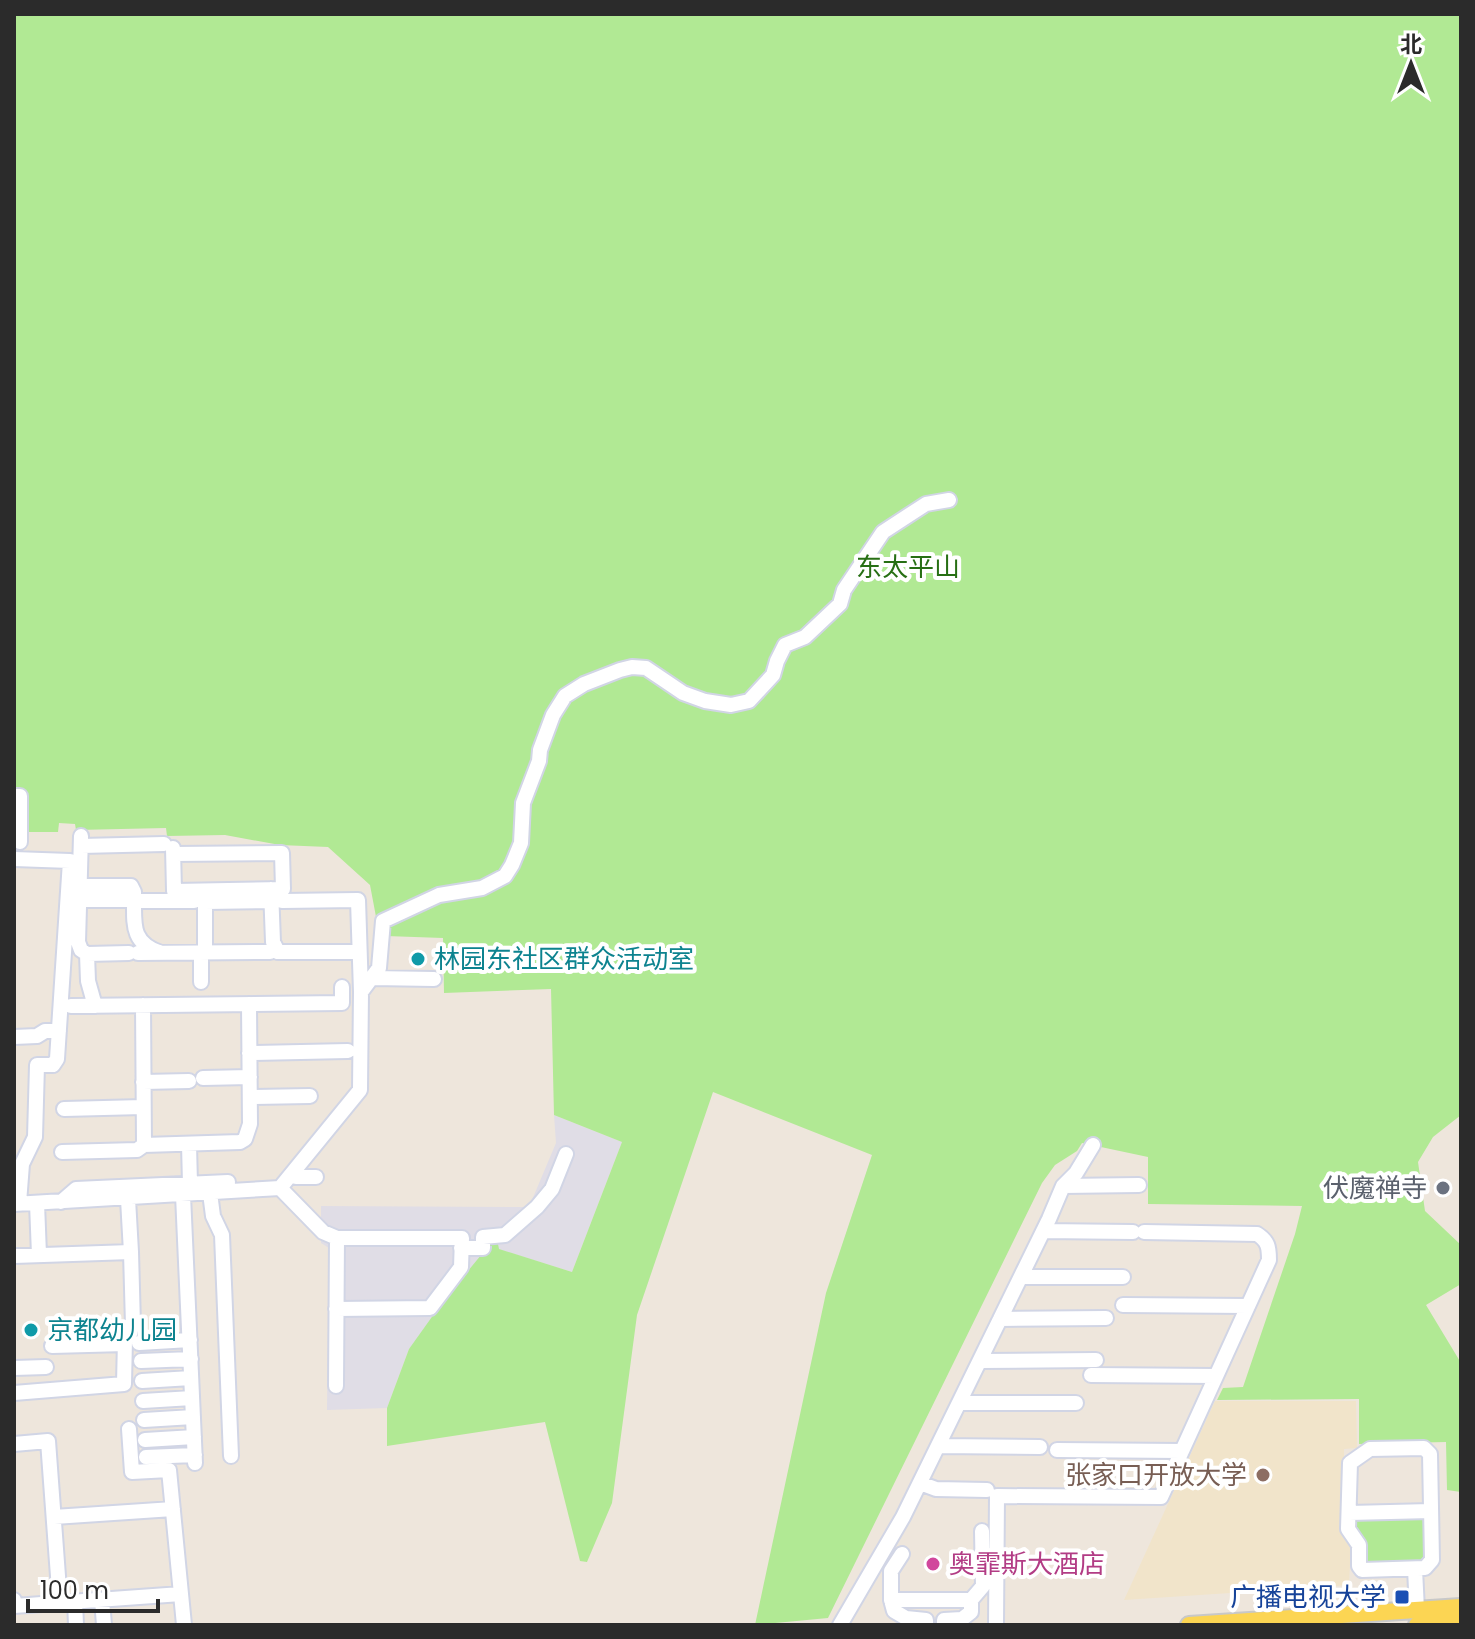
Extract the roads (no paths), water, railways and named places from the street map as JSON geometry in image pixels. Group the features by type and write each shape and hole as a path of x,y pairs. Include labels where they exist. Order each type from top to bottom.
{"main road":[{"path":"1189,1625 1454,1615"}],"street":[{"path":"361,992 379,968 381,925 387,917 439,895 494,884 512,865 521,843 523,803 547,729 565,696 584,684 632,667 646,668 683,693 705,701 731,705 749,701 773,675 785,645 805,637 840,604 844,590 883,532 926,504 949,500"},
{"path":"14,796 20,796 20,842"},
{"path":"131,900 268,895 283,889 282,853 170,849 81,841 78,942 87,954 270,952"},
{"path":"170,849 174,891 203,898"},
{"path":"14,859 70,861 56,1064 37,1065 35,1137 22,1164 16,1204 128,1199 187,1189 210,1193 276,1184 305,1173 360,1090 358,900 282,901"},
{"path":"80,893 131,886 136,935 146,947 161,953"},
{"path":"268,895 273,942 278,952 359,952"},
{"path":"201,982 203,898"},
{"path":"87,954 88,981 95,1006"},
{"path":"372,978 434,979"},
{"path":"71,1006 342,1003 342,987"},
{"path":"62,1152 137,1150 144,1145 240,1142 245,1139 250,1131 249,1004"},
{"path":"143,1005 144,1145"},
{"path":"14,1045 14,1037 59,1031"},
{"path":"249,1053 348,1051"},
{"path":"143,1082 250,1077"},
{"path":"250,1097 310,1096"},
{"path":"64,1109 143,1107"},
{"path":"146,1457 195,1459 187,1189 189,1144"},
{"path":"840,1625 903,1517 1063,1186 1076,1173 1093,1145"},
{"path":"461,1248 483,1248 483,1237 505,1235 537,1207 552,1189 566,1154"},
{"path":"61,1202 76,1189 187,1189 276,1184 323,1232 337,1238 462,1238 461,1267 430,1308 336,1309"},
{"path":"1063,1186 1139,1185"},
{"path":"210,1193 213,1216 222,1235 231,1456"},
{"path":"128,1199 133,1325 125,1339 132,1344"},
{"path":"37,1203 39,1255"},
{"path":"996,1625 997,1496 1161,1497 1269,1260 1269,1246 1265,1239 1250,1232 1043,1231"},
{"path":"336,1386 337,1238"},
{"path":"14,1256 131,1252"},
{"path":"1021,1277 1123,1277"},
{"path":"1123,1305 1248,1306"},
{"path":"1000,1319 1106,1318"},
{"path":"52,1346 190,1340"},
{"path":"46,1367 14,1366 14,1393 121,1385 126,1377 132,1344"},
{"path":"141,1361 191,1359"},
{"path":"980,1361 1096,1360"},
{"path":"1091,1375 1216,1376"},
{"path":"142,1381 191,1378"},
{"path":"143,1401 192,1398"},
{"path":"959,1403 1076,1403"},
{"path":"144,1420 193,1417"},
{"path":"129,1429 132,1472 169,1470 184,1625"},
{"path":"145,1440 194,1437"},
{"path":"14,1444 48,1441 54,1517 67,1602 76,1625"},
{"path":"938,1446 1040,1447"},
{"path":"1424,1448 1430,1454 1431,1511 1432,1560 1425,1568 1362,1570 1359,1566 1359,1545 1348,1529 1350,1463 1370,1449 1424,1448"},
{"path":"1057,1450 1182,1451"},
{"path":"920,1483 936,1489 987,1490"},
{"path":"1349,1511 1365,1503 1395,1503 1410,1512 1431,1511"},
{"path":"54,1517 173,1509"},
{"path":"944,1625 944,1620 967,1617 971,1612 971,1600 983,1586 982,1531"},
{"path":"902,1554 891,1571 894,1611 906,1618 926,1620 926,1625"},
{"path":"1415,1569 1417,1617"},
{"path":"14,1600 14,1606 181,1594"},
{"path":"102,1600 104,1625"},
{"path":"891,1600 971,1600"}],"place":[{"name":"林园东社区群众活动室","path":"418,959"},
{"name":"伏魔禅寺","path":"1443,1188"},
{"name":"京都幼儿园","path":"31,1330"},
{"name":"张家口开放大学","path":"1263,1475"},
{"name":"奥霏斯大酒店","path":"933,1564"},
{"name":"广播电视大学","path":"1402,1597"}],"park label":[{"name":"东太平山","path":"908,567"}]}
